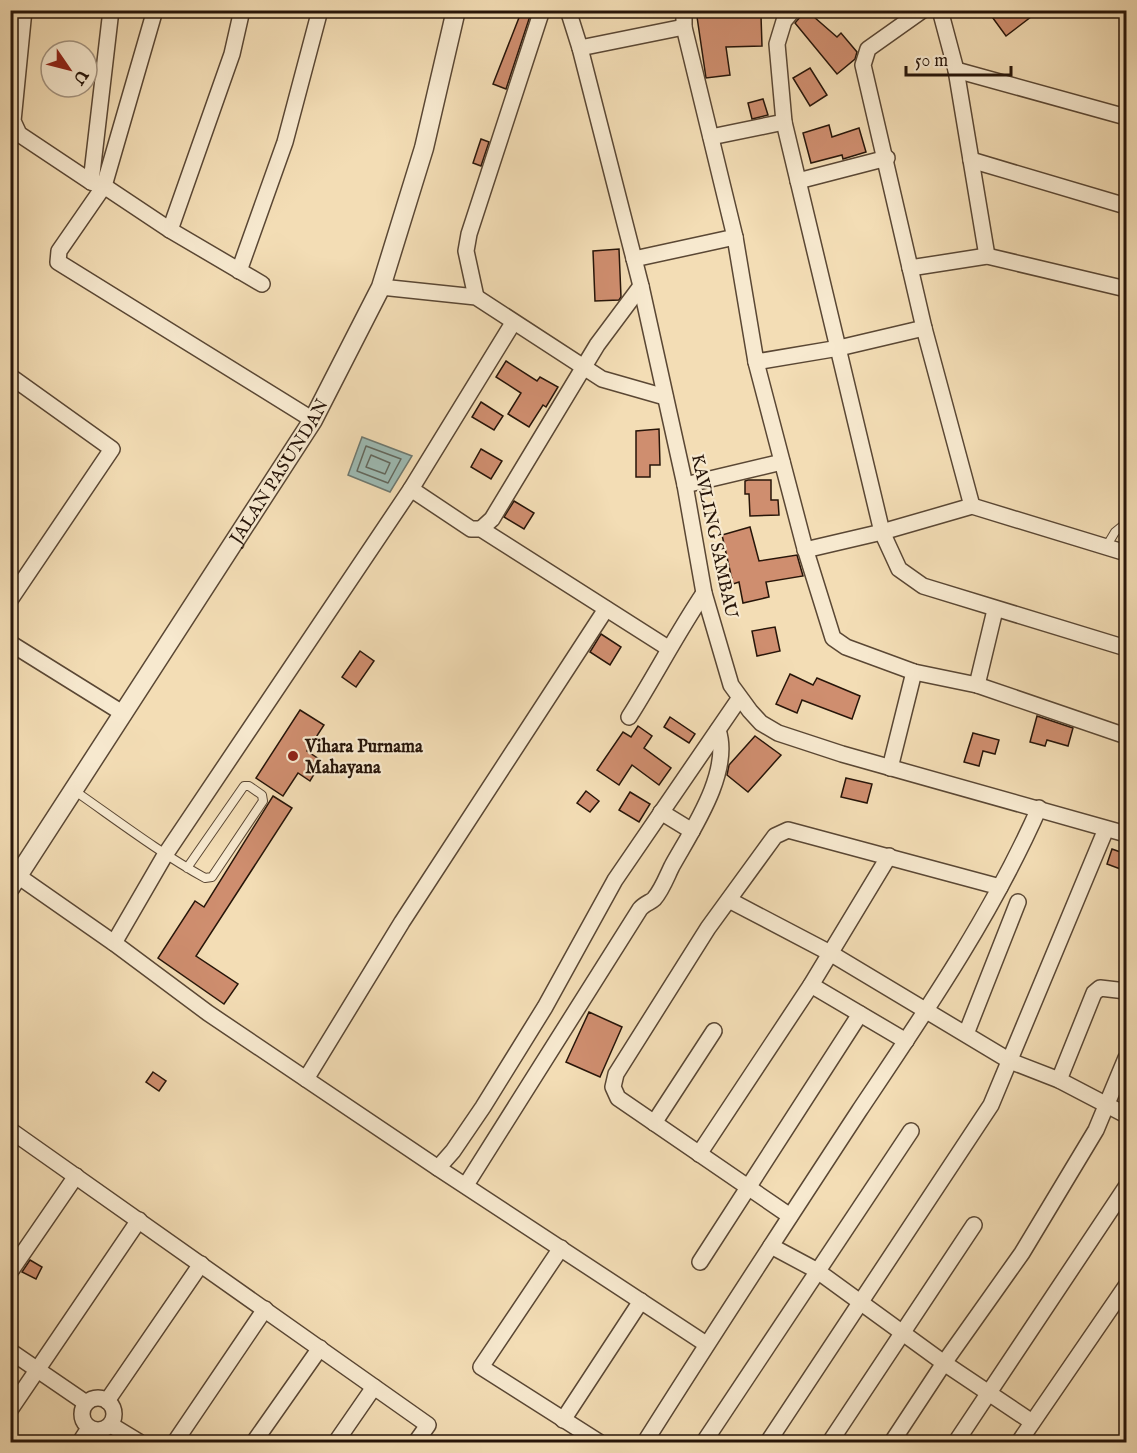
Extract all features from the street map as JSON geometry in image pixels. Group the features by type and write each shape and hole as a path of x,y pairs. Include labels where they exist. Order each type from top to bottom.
{"street":[{"path":"24,10 14,126 23,137 170,230 262,284"},
{"path":"97,184 111,10"},
{"path":"155,10 97,184 59,250 57,258 61,265 313,420"},
{"path":"170,230 232,54 243,10"},
{"path":"239,271 285,142 320,10"},
{"name":"JALAN PASUNDAN","path":"14,882 313,420 381,287 424,148 456,10"},
{"path":"476,297 466,250 469,234 542,10"},
{"name":"KAVLING SAMBAU","path":"568,10 580,48 641,286 685,485 704,593 731,685 739,699 761,723 778,733 890,768 1039,807 1126,834"},
{"path":"684,10 684,27 735,237 756,362 805,550 833,638 846,647 914,672 977,685 1126,734"},
{"path":"793,10 784,21 777,44 784,122 882,532 899,569 914,582 994,610 1126,648"},
{"path":"923,10 868,49 863,59 924,328 972,506"},
{"path":"940,10 956,70 987,256"},
{"path":"580,48 684,27"},
{"path":"956,70 1126,117"},
{"path":"711,137 784,122"},
{"path":"798,181 887,158"},
{"path":"971,160 1126,206"},
{"path":"634,259 735,237"},
{"path":"910,268 987,256 1126,289"},
{"path":"481,529 492,519 597,345 641,286"},
{"path":"381,287 476,297 602,379 665,397"},
{"path":"114,943 165,855 411,489 513,323"},
{"path":"756,362 838,348 924,328"},
{"path":"10,376 112,449 10,600"},
{"path":"685,485 782,462"},
{"path":"411,489 471,529 481,529 668,648"},
{"path":"805,550 882,532 972,506 1126,553"},
{"path":"629,717 650,684 668,648 704,593"},
{"path":"306,1079 402,922 606,609"},
{"path":"977,685 994,610"},
{"path":"10,643 124,714"},
{"path":"890,768 914,672"},
{"path":"438,1168 453,1151 483,1107 545,1007 615,880 739,699"},
{"path":"466,1185 640,909 653,900 692,831 705,807 719,765 722,744 718,730"},
{"path":"645,1443 706,1344 925,1011 1018,855 1039,807"},
{"path":"662,812 692,831"},
{"path":"768,1443 991,1105 1106,829"},
{"path":"790,1216 618,1098 615,1093 614,1080 729,900 775,836 783,831 794,830 1000,887"},
{"path":"699,1154 811,985 889,856"},
{"path":"14,882 114,943 208,1013 706,1344"},
{"path":"729,900 830,953 1010,1060 1059,1080 1126,1115"},
{"path":"966,1035 1018,902"},
{"path":"811,985 906,1041"},
{"path":"1059,1080 1094,993 1106,988 1126,989"},
{"path":"700,1262 860,1014"},
{"path":"654,1123 714,1031"},
{"path":"892,1443 944,1363 1022,1252 1096,1130 1126,1058"},
{"path":"704,1443 816,1270 911,1131"},
{"path":"12,1133 140,1220 428,1425 416,1443"},
{"path":"10,1272 76,1176"},
{"path":"956,1443 1126,1187"},
{"path":"10,1410 140,1220"},
{"path":"830,1443 974,1225"},
{"path":"771,1246 816,1270 988,1394 1032,1422"},
{"path":"561,1248 481,1367 599,1443"},
{"path":"107,1401 201,1264"},
{"path":"1019,1443 1126,1286"},
{"path":"563,1420 640,1301"},
{"path":"175,1443 265,1309"},
{"path":"254,1443 320,1348"},
{"path":"10,1351 86,1403"},
{"path":"336,1443 374,1387"},
{"path":"96,1398 107,1401 115,1414 111,1425 101,1431 89,1428 82,1413 86,1403 96,1398"},
{"path":"111,1425 139,1443"},
{"path":"80,1443 89,1428"}],"lane":[{"path":"1106,546 1115,532 1126,523"},
{"path":"75,791 165,855 187,868 205,878 212,877 263,801 262,795 249,786 244,786 187,868"}],"water":[{"path":"362,437 412,456 390,492 348,475"}],"building":[{"path":"522,10 532,10 506,89 493,84"},
{"path":"696,10 722,10 722,17 761,16 762,46 726,47 730,75 706,78"},
{"path":"806,10 837,37 841,33 857,52 855,59 837,74 795,23"},
{"path":"987,10 1040,10 1006,36"},
{"path":"810,68 827,95 810,106 793,78"},
{"path":"763,99 768,115 752,119 748,103"},
{"path":"829,125 832,137 859,128 866,152 843,159 842,155 811,163 803,133"},
{"path":"481,139 489,142 481,166 473,163"},
{"path":"619,249 621,297 619,300 595,301 593,251"},
{"path":"506,361 537,381 540,377 558,387 546,407 543,405 529,427 508,414 521,393 496,377"},
{"path":"481,402 503,416 494,430 472,417"},
{"path":"659,429 660,465 650,465 650,477 636,477 636,431"},
{"path":"481,449 502,461 491,479 471,467"},
{"path":"771,480 771,500 778,500 779,515 750,516 749,494 745,494 745,481"},
{"path":"514,501 534,513 524,529 504,517"},
{"path":"750,527 759,561 797,555 803,576 766,582 769,597 743,603 739,582 733,584 722,535"},
{"path":"775,627 780,651 757,656 752,631"},
{"path":"601,634 621,647 610,665 590,652"},
{"path":"360,651 374,661 356,687 342,677"},
{"path":"790,674 813,685 817,678 860,696 852,719 802,700 797,713 776,704"},
{"name":"Vihara Purnama Mahayana","path":"300,710 324,725 307,751 322,761 310,781 298,773 283,796 256,778"},
{"path":"1037,716 1073,728 1068,746 1047,740 1045,746 1030,742"},
{"path":"670,717 695,734 689,743 664,727"},
{"path":"638,726 652,736 644,748 671,768 659,785 632,765 619,785 597,770 623,732 631,737"},
{"path":"973,733 999,740 995,754 983,751 979,766 964,762"},
{"path":"755,736 781,755 748,792 727,775 729,765"},
{"path":"846,778 872,784 867,803 841,797"},
{"path":"586,791 599,801 590,812 577,803"},
{"path":"630,792 650,804 639,822 619,810"},
{"path":"273,796 292,808 196,956 238,984 224,1004 158,958 195,901 204,907"},
{"path":"1112,849 1126,854 1123,870 1107,864"},
{"path":"589,1012 622,1027 600,1077 566,1062"},
{"path":"153,1072 166,1081 159,1091 146,1082"},
{"path":"30,1260 42,1267 36,1279 22,1272"}],"place":[{"name":"Vihara Purnama Mahayana","path":"293,756"}]}
